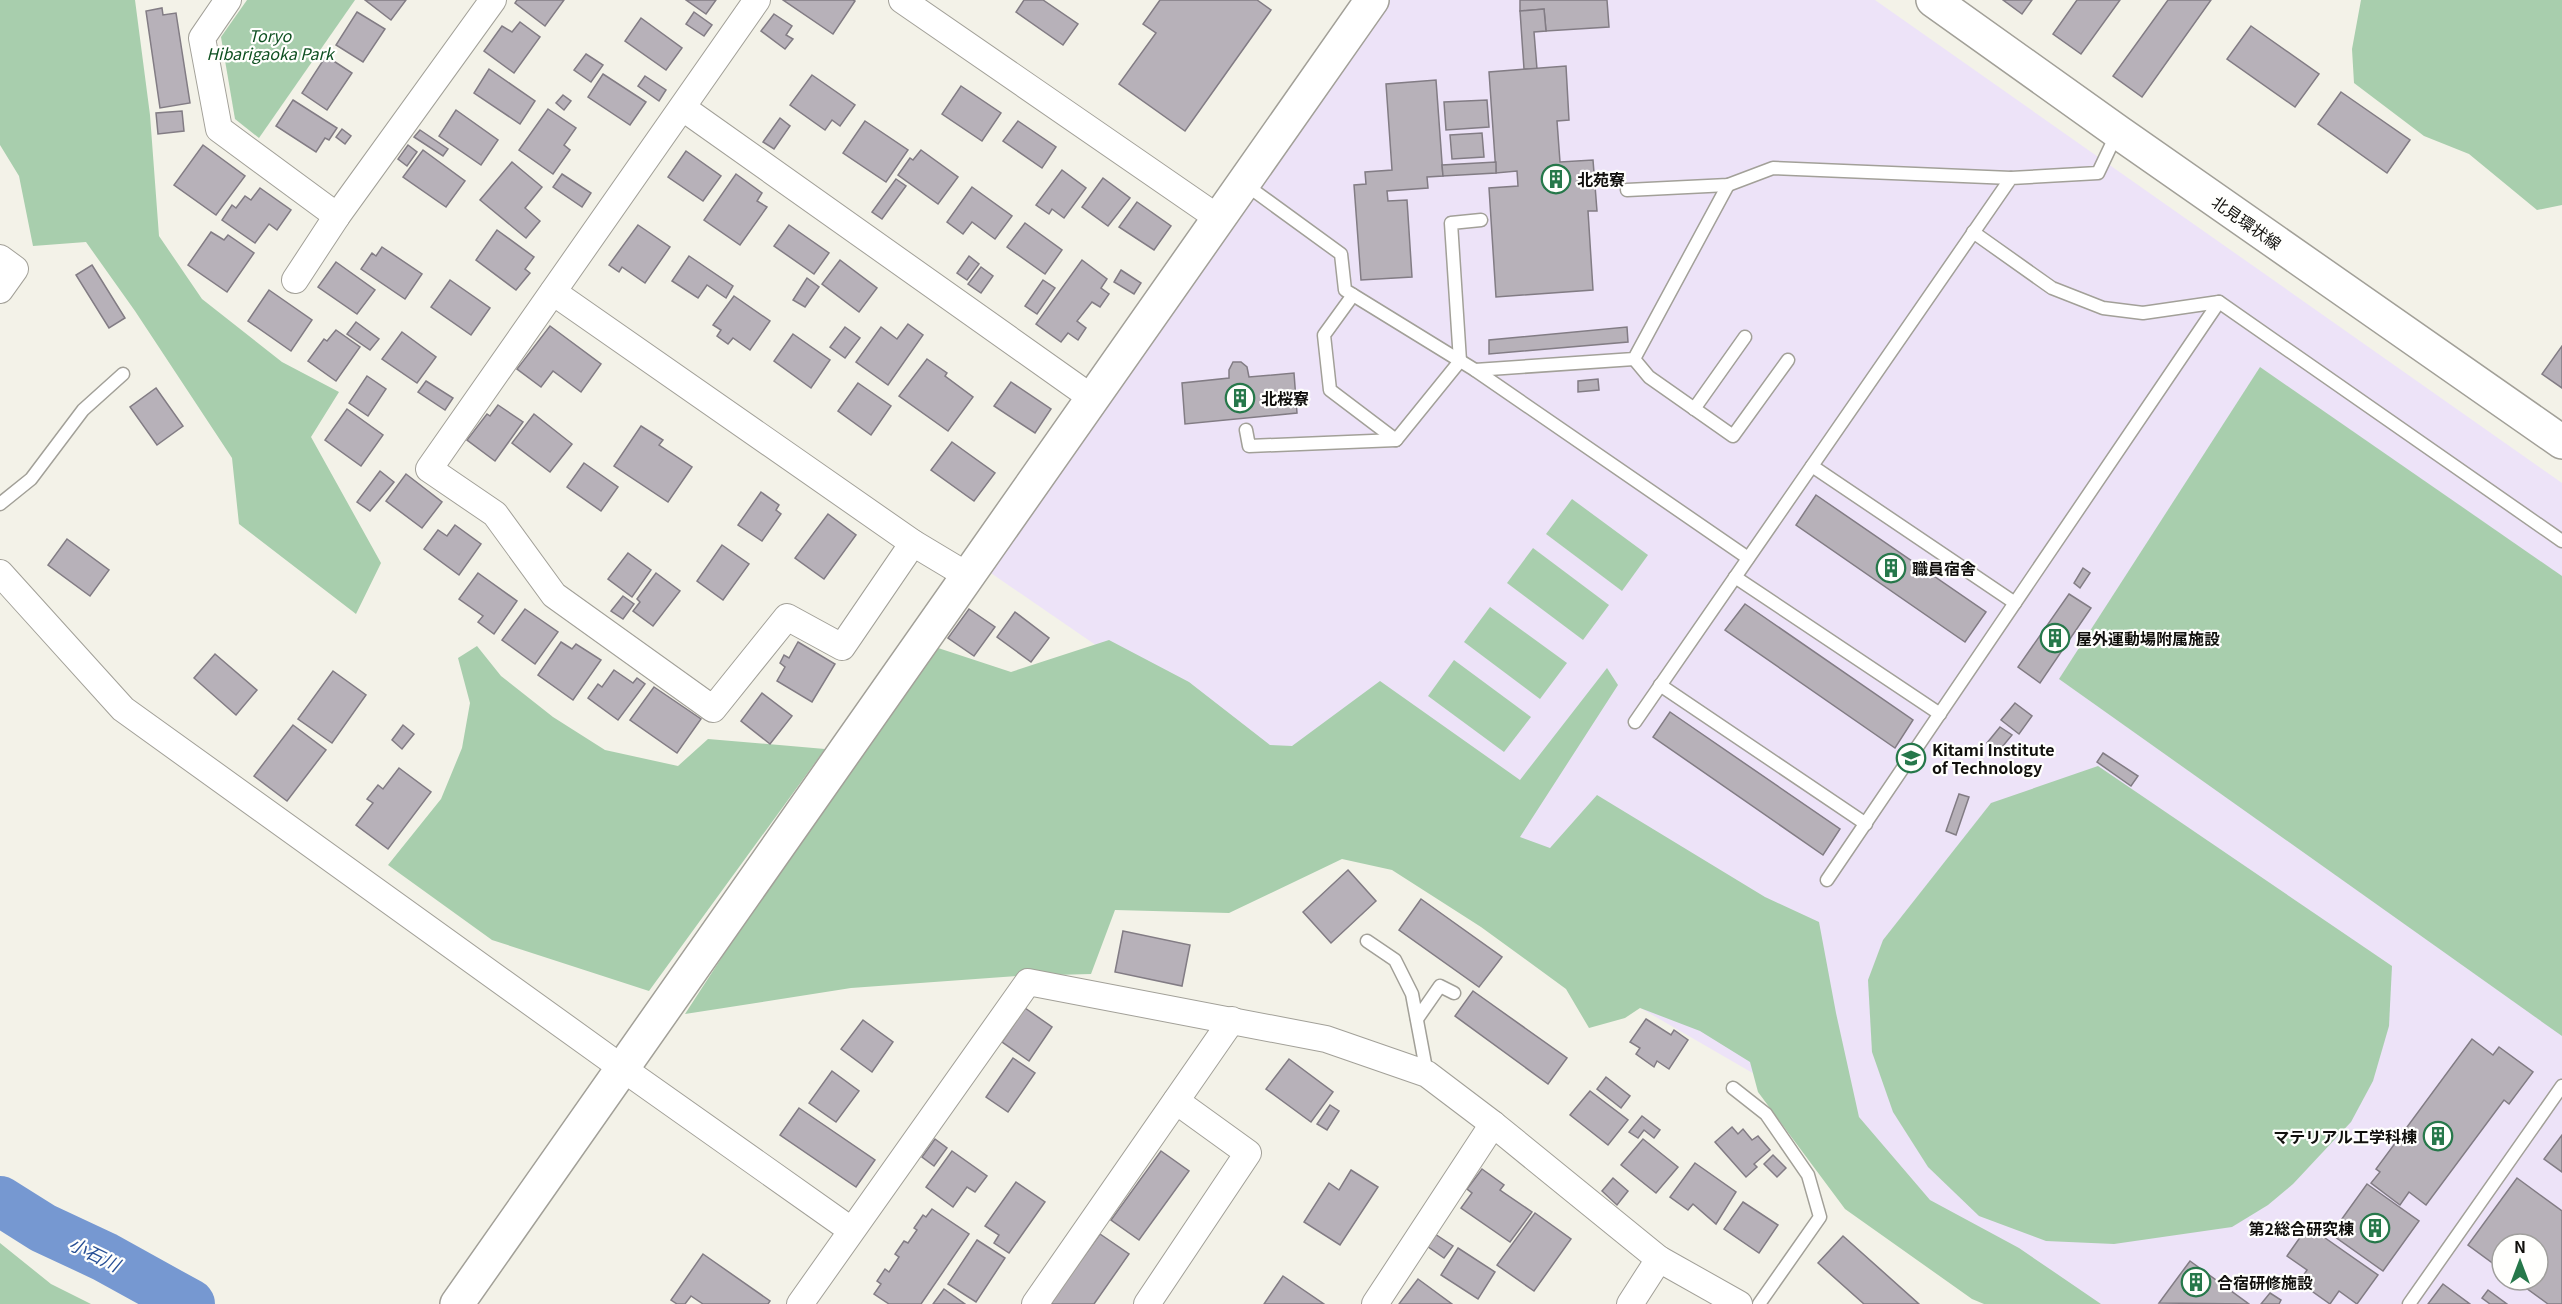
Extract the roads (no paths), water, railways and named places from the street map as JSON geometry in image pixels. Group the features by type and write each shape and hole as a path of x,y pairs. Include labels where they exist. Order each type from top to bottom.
{"street":[{"path":"228,0 202,38 219,129 337,216"},
{"path":"295,280 337,216 493,0"},
{"path":"757,0 429,469 495,514 554,595 713,709 787,617 842,647 913,543"},
{"path":"902,0 1218,218"},
{"path":"457,1304 1372,0"},
{"name":"北見環状線","path":"1933,0 2562,442"},
{"path":"683,108 1092,398"},
{"path":"0,258 15,269 0,290"},
{"path":"554,292 913,543 969,576"},
{"path":"0,573 123,709 851,1230"},
{"path":"800,1304 1028,982 1326,1040 1427,1074 1493,1124 1659,1259 1739,1304"},
{"path":"1035,1304 1232,1020"},
{"path":"1147,1304 1248,1153 1176,1101"},
{"path":"1376,1304 1493,1124"},
{"path":"1630,1304 1659,1259"}],"lane":[{"path":"1627,190 1728,185 1773,168 2011,178 2098,173 2118,132"},
{"path":"1635,722 2011,178"},
{"path":"1634,358 1728,185"},
{"path":"1253,190 1341,255 1345,290 1475,370 1748,558"},
{"path":"1246,430 1249,446 1396,440 1460,361 1451,223 1481,220"},
{"path":"1973,232 2052,288 2103,308 2143,313 2219,302 2562,541"},
{"path":"1353,295 1324,335 1330,390 1396,440"},
{"path":"1827,880 2219,302"},
{"path":"1694,409 1745,337"},
{"path":"1475,370 1634,358"},
{"path":"1634,358 1649,377 1733,436 1788,360"},
{"path":"0,504 31,479 83,410 123,374"},
{"path":"1812,466 2015,603"},
{"path":"1735,577 1940,714"},
{"path":"1660,685 1866,824"},
{"path":"1367,941 1395,960 1412,994 1427,1074"},
{"path":"1417,1019 1440,986 1454,993"},
{"path":"2409,1304 2562,1086"},
{"path":"1733,1088 1766,1114 1808,1175 1820,1217 1759,1304"}],"waterway":[{"name":"小石川","path":"0,1201 43,1228 105,1257 190,1304"}],"place":[{"name":"北苑寮","path":"1556,179"},
{"name":"北桜寮","path":"1240,398"},
{"name":"職員宿舎","path":"1891,568"},
{"name":"屋外運動場附属施設","path":"2055,638"},
{"name":"Kitami Institute of Technology","path":"1911,758"},
{"name":"マテリアル工学科棟","path":"2438,1136"},
{"name":"第2総合研究棟","path":"2375,1228"},
{"name":"合宿研修施設","path":"2196,1282"}],"park label":[{"name":"Toryo Hibarigaoka Park","path":"270,44"}]}
